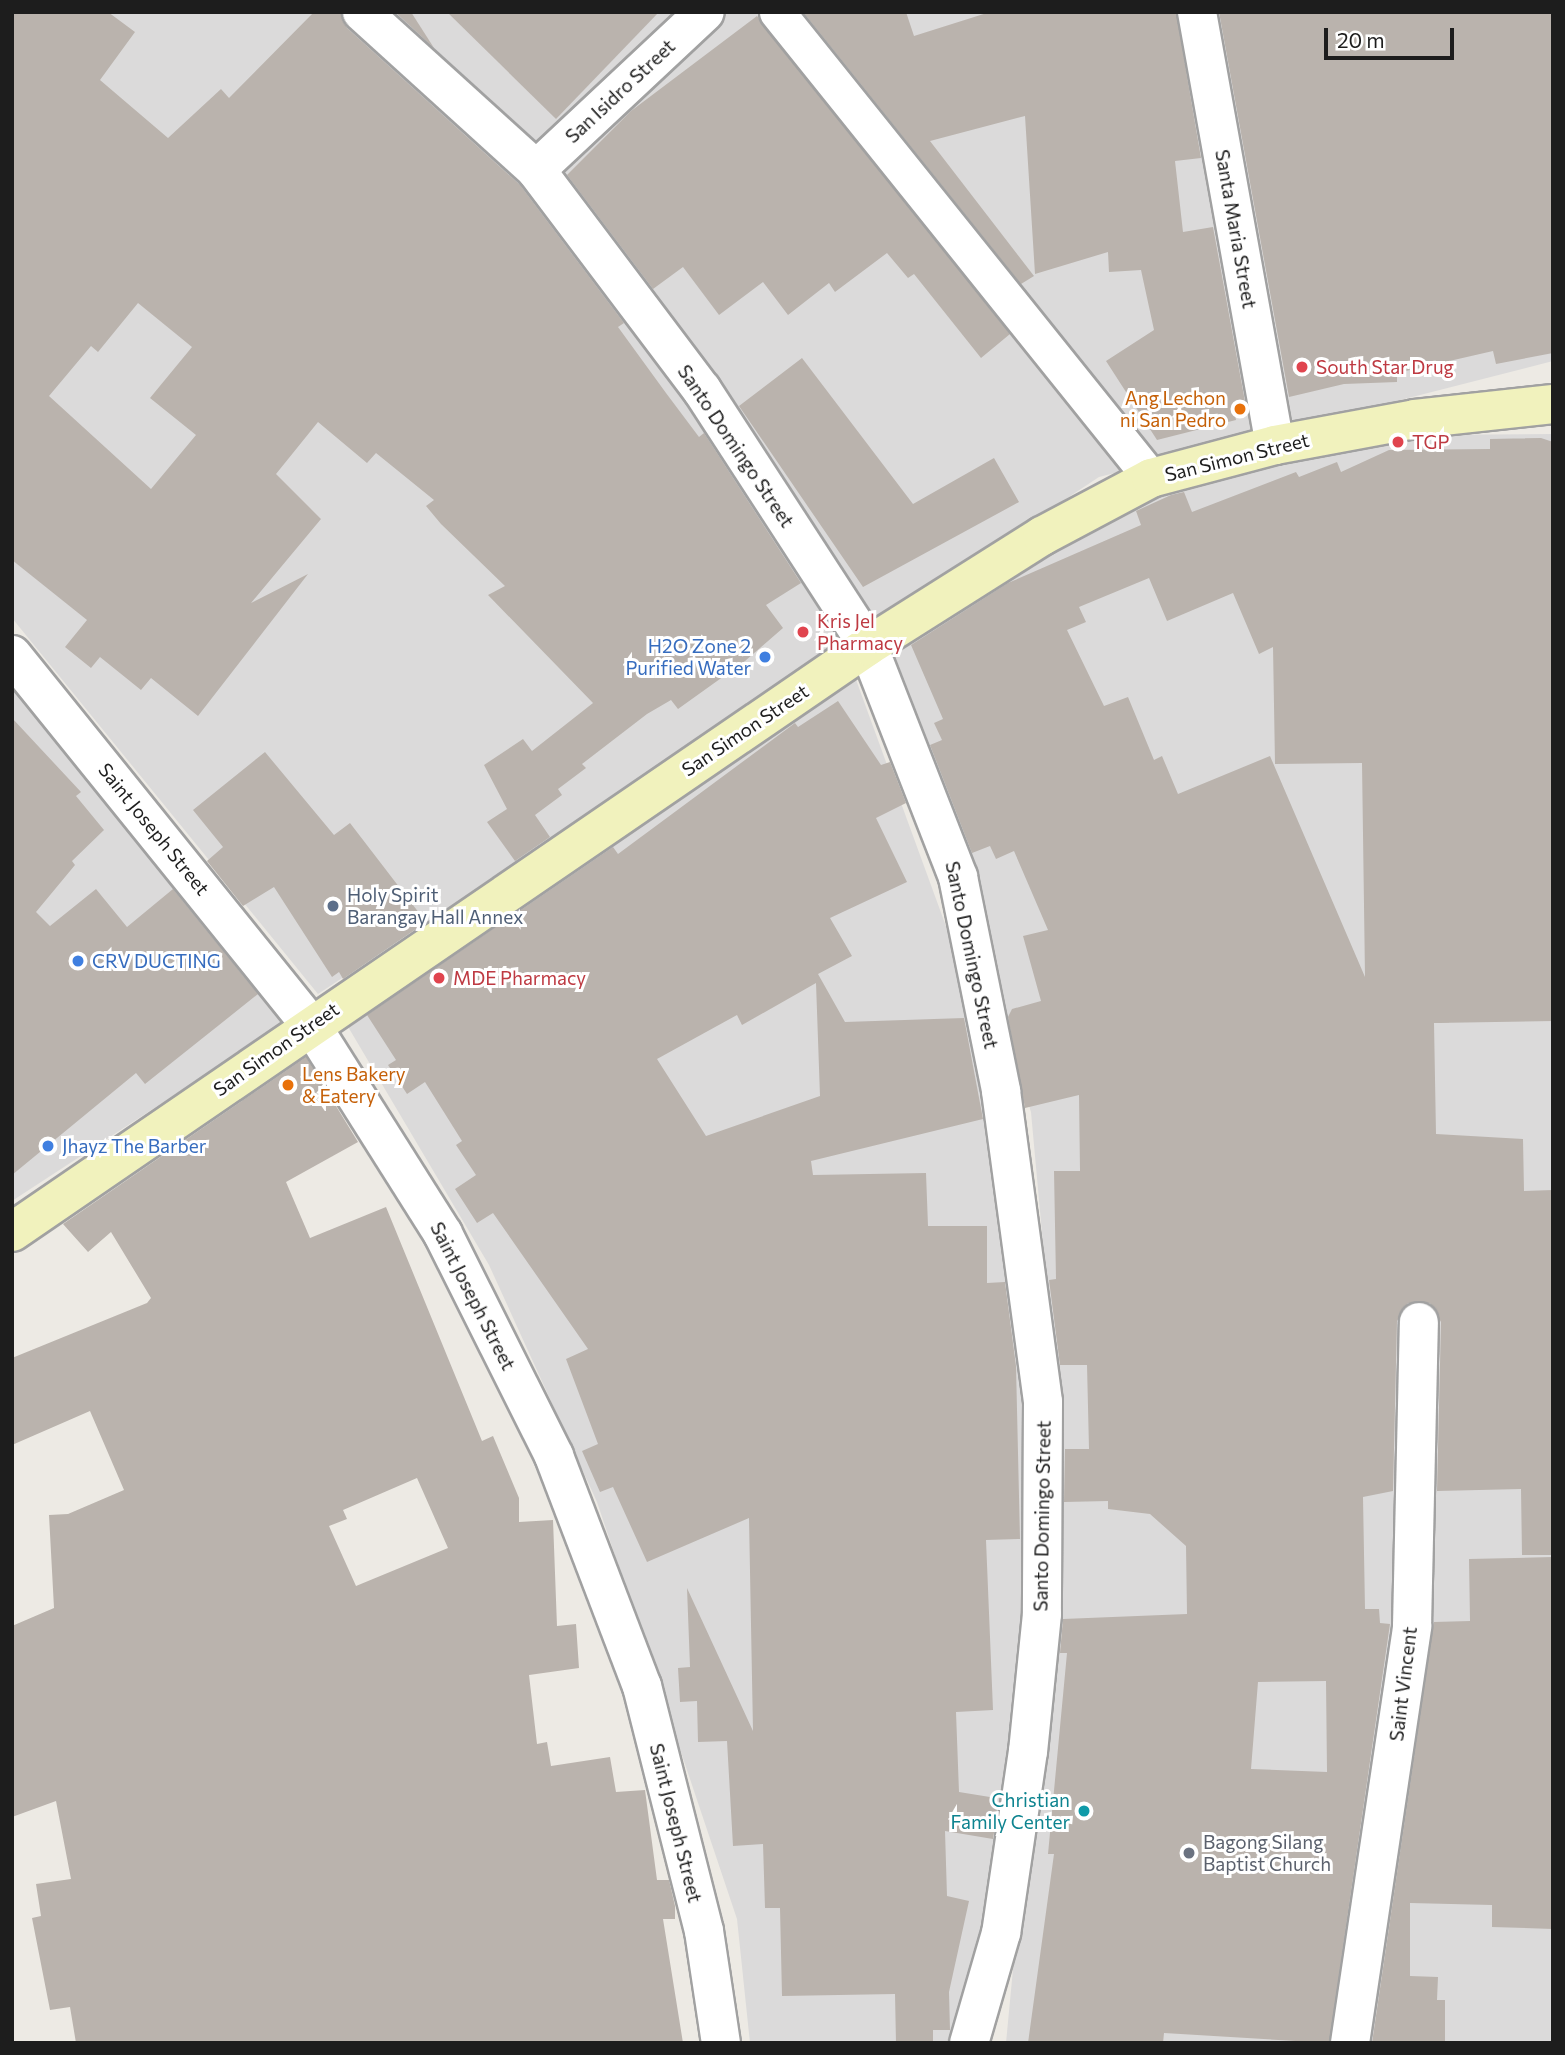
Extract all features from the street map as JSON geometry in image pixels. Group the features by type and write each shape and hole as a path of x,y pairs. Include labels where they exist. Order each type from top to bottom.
{"main road":[{"name":"San Simon Street","path":"12,1232 310,1025 868,646 1042,536 1151,478 1275,445 1415,419 1553,404"}],"street":[{"name":"Santo Domingo Street","path":"362,12 536,170 702,390 868,646 958,877 1001,1091 1043,1402 1042,1615 1028,1751 1001,1933 969,2043"},
{"name":"San Isidro Street","path":"536,170 705,12"},
{"path":"777,12 1151,478"},
{"name":"Santa Maria Street","path":"1197,12 1275,445"},
{"name":"Saint Joseph Street","path":"12,655 310,1025 443,1234 554,1455 642,1686 704,1931 721,2043"},
{"name":"Saint Vincent","path":"1350,2043 1412,1626 1419,1322"}],"shaded area":[{"path":"12,12 1553,12 1553,361 1099,477 318,994 12,618"},
{"path":"1553,434 1553,2043 1006,2043 1062,1453 1031,1112 878,645 1145,491 1413,435"},
{"path":"851,666 978,1014 1042,1395 1013,1845 947,2043 750,2043 737,1919 597,1502 489,1265 344,1020"},
{"path":"12,688 298,1014 12,1201"}],"building":[{"path":"12,12 108,12 135,32 100,80 168,138 221,89 229,98 314,12 341,12 347,28 520,185 624,323 618,327 666,393 699,437 704,433 801,583 766,605 783,628 745,661 678,709 671,700 647,714 582,764 586,768 558,789 562,795 535,815 550,837 515,861 487,822 507,809 484,765 523,739 532,751 593,703 488,595 505,586 426,506 434,500 376,453 367,463 318,422 276,474 321,519 251,603 308,574 198,716 151,678 141,690 100,657 91,668 65,647 87,620 12,560","holes":["138,303 192,347 150,398 196,435 151,489 49,396 91,346 98,352"]},
{"path":"395,12 411,12 434,48"},
{"path":"447,12 659,12 556,119"},
{"path":"803,12 906,12 914,36 990,12 1176,12 1201,158 1175,161 1183,232 1213,227 1246,407 1234,410 1236,420 1157,440 1106,361 1154,330 1141,270 1109,272 1108,252 1035,274 1025,116 930,141 1034,276 1021,284"},
{"path":"1219,12 1553,12 1553,353 1496,364 1493,351 1397,373 1397,382 1344,384 1289,397"},
{"path":"757,16 1010,334 981,358 914,274 908,278 887,253 835,292 829,283 788,315 763,282 719,315 683,267 653,289 567,175 631,111"},
{"path":"802,358 913,504 994,458 1019,502 863,587 739,406"},
{"path":"1541,438 1553,442 1553,1021 1434,1023 1436,1134 1523,1139 1524,1191 1553,1190 1553,1555 1522,1555 1521,1489 1437,1491 1441,1322 1430,1303 1408,1303 1397,1321 1393,1491 1363,1497 1365,1609 1379,1609 1380,1623 1390,1624 1329,2043 1164,2033 1163,2043 1028,2043 1054,1854 1048,1854 1067,1653 1060,1653 1063,1619 1187,1614 1186,1546 1150,1514 1108,1509 1108,1501 1064,1502 1065,1449 1089,1449 1087,1365 1060,1365 1049,1280 1056,1279 1054,1171 1080,1171 1079,1095 1025,1108 1008,1017 1012,1009 1041,1001 1023,936 1048,930 1014,851 996,859 990,846 972,853 930,745 942,740 934,723 943,719 911,645 1008,583 1141,525 1136,511 1171,495 1184,492 1192,512 1296,472 1299,477 1337,462 1341,472 1389,450 1490,449 1490,439","holes":["1149,578 1167,621 1233,593 1259,654 1273,647 1275,764 1362,763 1365,977 1270,756 1178,794 1162,756 1154,760 1128,697 1104,706 1067,630 1086,622 1079,607","1326,1681 1327,1772 1251,1769 1258,1682"]},
{"path":"838,701 881,765 890,762 906,803 876,818 907,882 830,918 852,956 818,974 845,1022 964,1018 983,1119 811,1161 813,1175 926,1173 928,1226 987,1226 987,1283 1005,1282 1016,1366 1020,1539 986,1540 993,1710 956,1712 959,1792 996,1798 997,1813 993,1839 945,1831 947,1896 969,1901 949,1992 950,2030 933,2030 933,2043 896,2043 895,1994 782,1996 780,1908 765,1908 763,1844 733,1846 727,1741 698,1742 697,1701 680,1702 678,1668 690,1667 687,1588 753,1731 749,1518 647,1562 613,1487 600,1492 582,1451 598,1444 566,1359 588,1349 493,1213 477,1223 455,1189 476,1175 456,1145 462,1141 425,1082 407,1094 388,1065 396,1060 367,1015 613,847 618,854 795,723 798,727","holes":["816,983 820,1096 706,1136 657,1059 737,1015 742,1025"]},
{"path":"12,718 81,792 76,796 104,830 72,861 75,865 36,912 50,926 96,889 127,927 173,889 258,994 145,1084 136,1073 12,1175"},
{"path":"265,752 334,835 350,823 426,922 343,979 339,972 332,977 274,887 243,906 207,861 223,847 193,810"},
{"path":"306,1057 358,1142 286,1182 310,1238 386,1207 482,1441 493,1436 519,1498 519,1522 553,1520 557,1626 576,1624 579,1668 529,1675 537,1744 547,1742 551,1766 610,1757 616,1792 645,1790 657,1880 669,1880 675,1906 675,1919 663,1919 683,2043 76,2043 70,2007 50,2010 32,1918 41,1916 36,1884 71,1879 56,1801 12,1817 12,1626 54,1608 49,1515 68,1514 124,1490 90,1411 12,1445 12,1358 147,1303 151,1298 111,1232 88,1252 63,1224","holes":["417,1478 448,1548 356,1586 329,1526 347,1519 343,1510"]},
{"path":"1553,1557 1553,1929 1492,1927 1492,1905 1410,1903 1410,1976 1438,1977 1437,2000 1445,2000 1445,2043 1372,2043 1434,1622 1470,1621 1469,1559"}],"place":[{"name":"South Star Drug","path":"1302,367"},
{"name":"Ang Lechon ni San Pedro","path":"1240,409"},
{"name":"TGP","path":"1398,442"},
{"name":"Kris Jel Pharmacy","path":"803,632"},
{"name":"H2O Zone 2 Purified Water","path":"765,657"},
{"name":"Holy Spirit Barangay Hall Annex","path":"333,906"},
{"name":"CRV DUCTING","path":"78,961"},
{"name":"MDE Pharmacy","path":"439,978"},
{"name":"Lens Bakery & Eatery","path":"288,1085"},
{"name":"Jhayz The Barber","path":"48,1146"},
{"name":"Christian Family Center","path":"1084,1811"},
{"name":"Bagong Silang Baptist Church","path":"1189,1853"}]}
